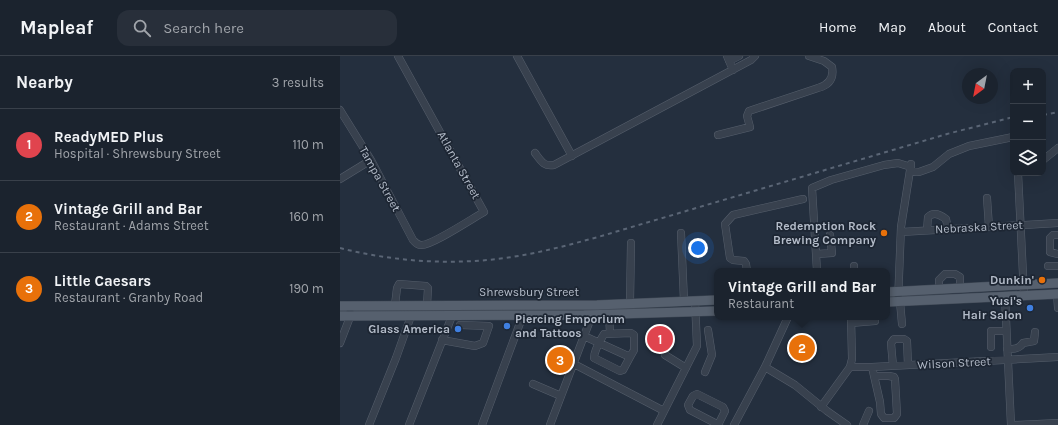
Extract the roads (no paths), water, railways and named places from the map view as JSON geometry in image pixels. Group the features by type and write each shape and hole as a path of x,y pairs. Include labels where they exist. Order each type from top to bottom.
{"main road":[{"path":"890,292 1058,283"},
{"path":"890,302 1057,294"},
{"name":"Shrewsbury Street","path":"340,306 589,305 714,300"},
{"name":"Shrewsbury Street","path":"340,316 609,315 714,311"}],"street":[{"name":"Atlanta Street","path":"398,56 484,212 437,240 421,245"},
{"path":"517,56 572,156"},
{"path":"733,70 728,59 739,56"},
{"path":"535,153 541,162 550,166 554,165 733,70 755,56"},
{"path":"718,135 750,127 747,116 749,111 828,84 832,78 832,67 824,61 809,56"},
{"name":"Tampa Street","path":"340,110 371,160 413,240 421,245"},
{"path":"817,268 812,188 830,180 884,165 898,163 911,167 919,172 933,167 950,154 969,146 1010,137"},
{"path":"1046,158 1058,148"},
{"path":"340,179 371,160"},
{"path":"902,324 898,291 901,232 911,167"},
{"path":"1019,176 1023,202 1021,225 1024,295"},
{"path":"987,198 989,227"},
{"path":"747,268 744,261 733,260 730,258 725,224 733,215 803,199"},
{"path":"927,230 928,217 931,214 939,214 946,219 948,229"},
{"name":"Nebraska Street","path":"901,232 1058,223"},
{"path":"681,233 684,301"},
{"path":"817,254 832,253 830,235"},
{"path":"1058,235 1053,235 1050,238 1050,252 1058,254"},
{"path":"630,303 631,243"},
{"path":"1048,266 1058,266"},
{"path":"939,289 939,280 945,274 955,274 960,277 960,288"},
{"path":"395,305 397,288 399,284 426,286 428,288 427,305"},
{"path":"1057,294 1058,308"},
{"path":"1005,297 1010,425"},
{"path":"657,425 697,346 695,301"},
{"path":"340,343 350,317 350,306"},
{"path":"482,425 523,315"},
{"path":"552,424 589,323 590,315"},
{"path":"609,315 610,333"},
{"path":"369,425 411,316"},
{"path":"409,425 452,316"},
{"path":"734,425 765,367 787,320"},
{"path":"821,407 850,367 852,359 851,320 875,321"},
{"path":"442,340 475,346 483,343 489,326 460,325"},
{"path":"705,372 712,355 708,330"},
{"path":"991,347 991,331 1006,331"},
{"path":"1006,349 1016,349 1020,347 1023,342 1034,340 1035,332"},
{"path":"610,333 631,333 634,335 634,350 620,371 594,358 593,356 604,334 610,333"},
{"path":"584,336 630,357"},
{"path":"893,366 891,343 894,339 904,339 907,341 908,365"},
{"path":"697,342 709,341"},
{"path":"665,355 686,368"},
{"name":"Wilson Street","path":"850,367 1058,357"},
{"path":"574,364 664,411"},
{"path":"765,367 795,385 821,407 847,425"},
{"path":"872,367 874,376 880,402 881,414 884,418 894,418 897,414 895,379 894,377 889,376 874,376"},
{"path":"533,384 561,396"},
{"path":"697,394 723,407 726,411 719,425 690,410 688,405 693,396 697,394"},
{"path":"863,425 869,411"},
{"path":"1015,425 1058,423"}],"railway":[{"path":"1046,114 1058,112"},
{"path":"340,248 398,259 438,262 477,261 523,255 598,237 947,134 1010,118"}],"place":[{"name":"Redemption Rock Brewing Company","path":"884,233"},
{"name":"Dunkin'","path":"1042,280"},
{"name":"Yusi's Hair Salon","path":"1030,308"},
{"name":"Piercing Emporium and Tattoos","path":"507,326"},
{"name":"Glass America","path":"458,329"},
{"name":"ReadyMED Plus","path":"660,339"},
{"name":"Vintage Grill and Bar","path":"802,348"},
{"name":"Little Caesars","path":"560,360"}]}
